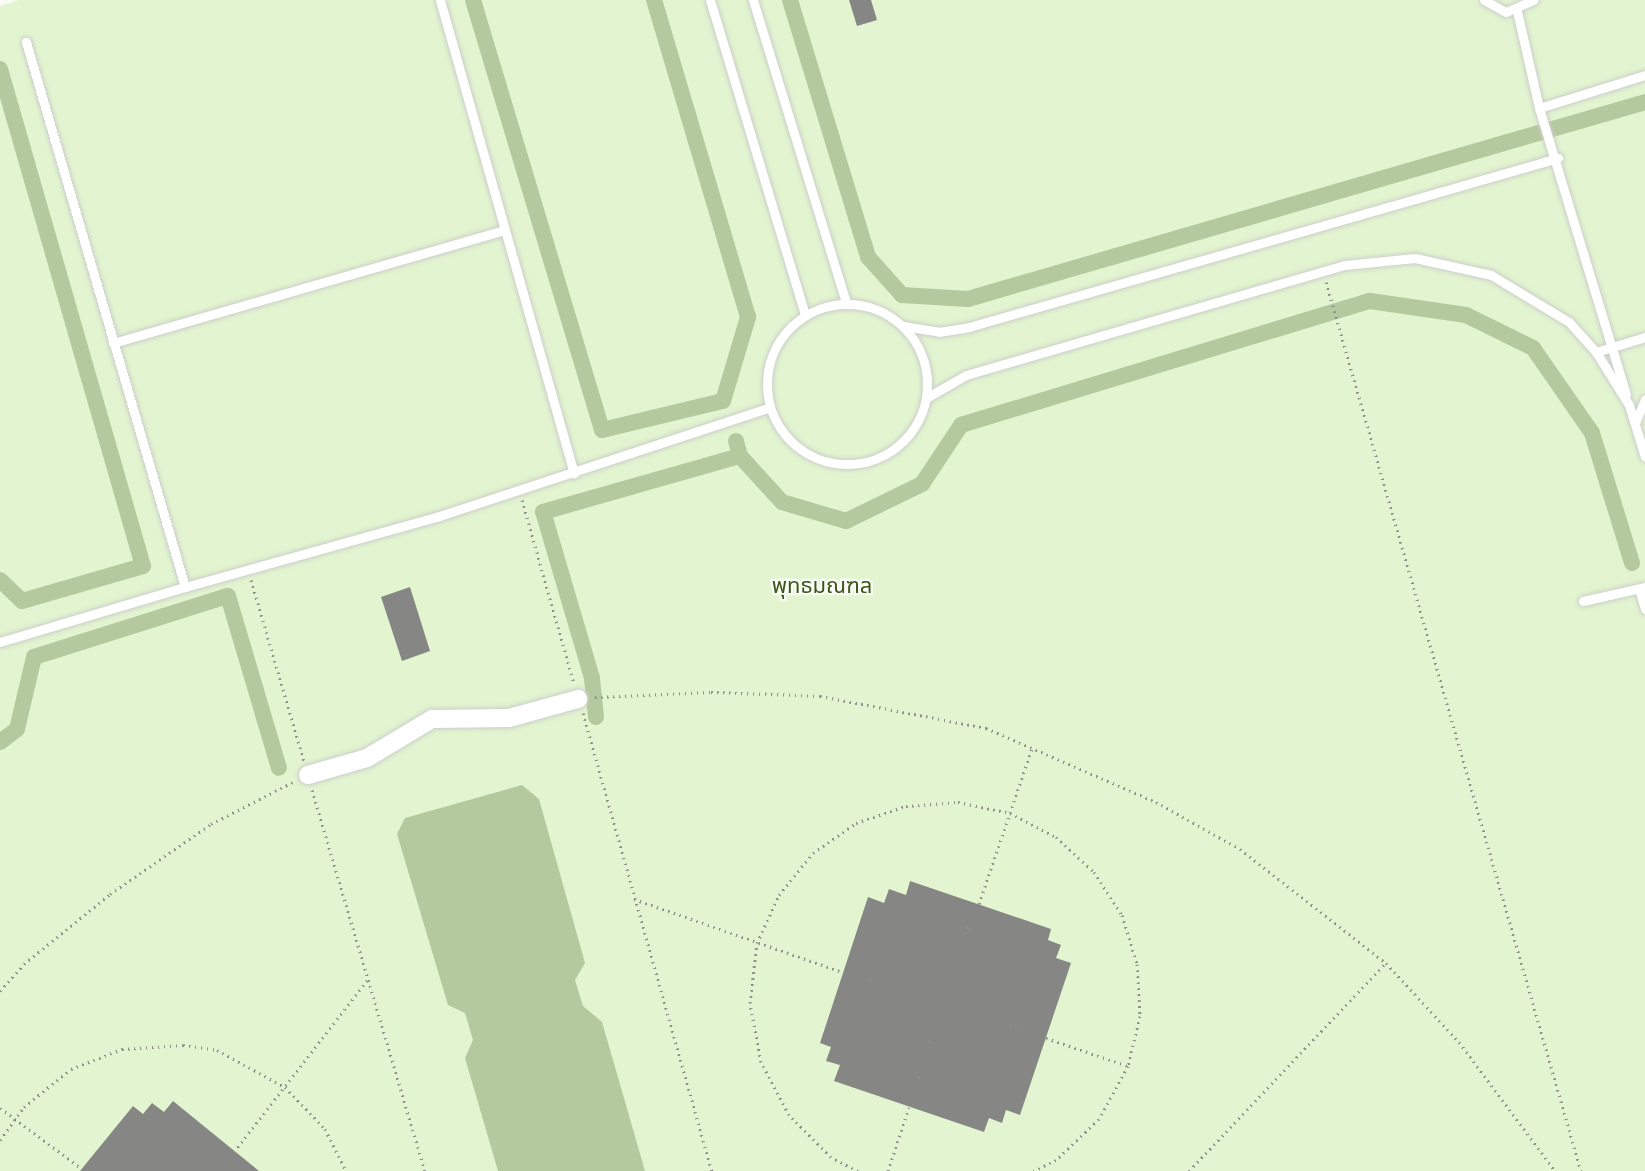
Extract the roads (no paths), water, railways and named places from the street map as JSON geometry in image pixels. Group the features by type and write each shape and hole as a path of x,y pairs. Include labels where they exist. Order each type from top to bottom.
{"street":[{"path":"308,775 367,758 432,719 509,717 578,699"}],"lane":[{"path":"440,0 574,473"},
{"path":"710,0 805,315"},
{"path":"753,0 846,303"},
{"path":"1484,0 1495,9 1516,11 1534,0"},
{"path":"1516,11 1539,108 1558,159 1645,457"},
{"path":"26,42 185,587"},
{"path":"1539,108 1645,75"},
{"path":"903,326 923,359 926,398 904,440 874,459 840,464 796,446 770,407 772,355 805,315 846,303 867,306 903,326 939,332 969,327 1558,159"},
{"path":"113,343 504,230"},
{"path":"926,398 966,375 1324,271 1381,260 1452,262 1540,301 1596,352 1629,405"},
{"path":"1596,352 1645,337"},
{"path":"1635,423 1645,399"},
{"path":"0,642 519,490 770,407"},
{"path":"1583,601 1642,588 1645,609"}],"waterway":[{"path":"473,0 602,430 723,401 748,317 654,0"},
{"path":"790,0 868,257 902,295 968,299 1645,102"},
{"path":"0,69 143,566 22,601 0,580"},
{"path":"596,717 592,678 543,512 740,456 782,502 846,521 922,484 961,425 1370,301 1466,315 1533,348 1592,433 1632,563"},
{"path":"736,441 740,456"},
{"path":"0,742 17,729 34,657 228,596 279,768"}],"park label":[{"name":"พุทธมณฑล","path":"822,586"}]}
